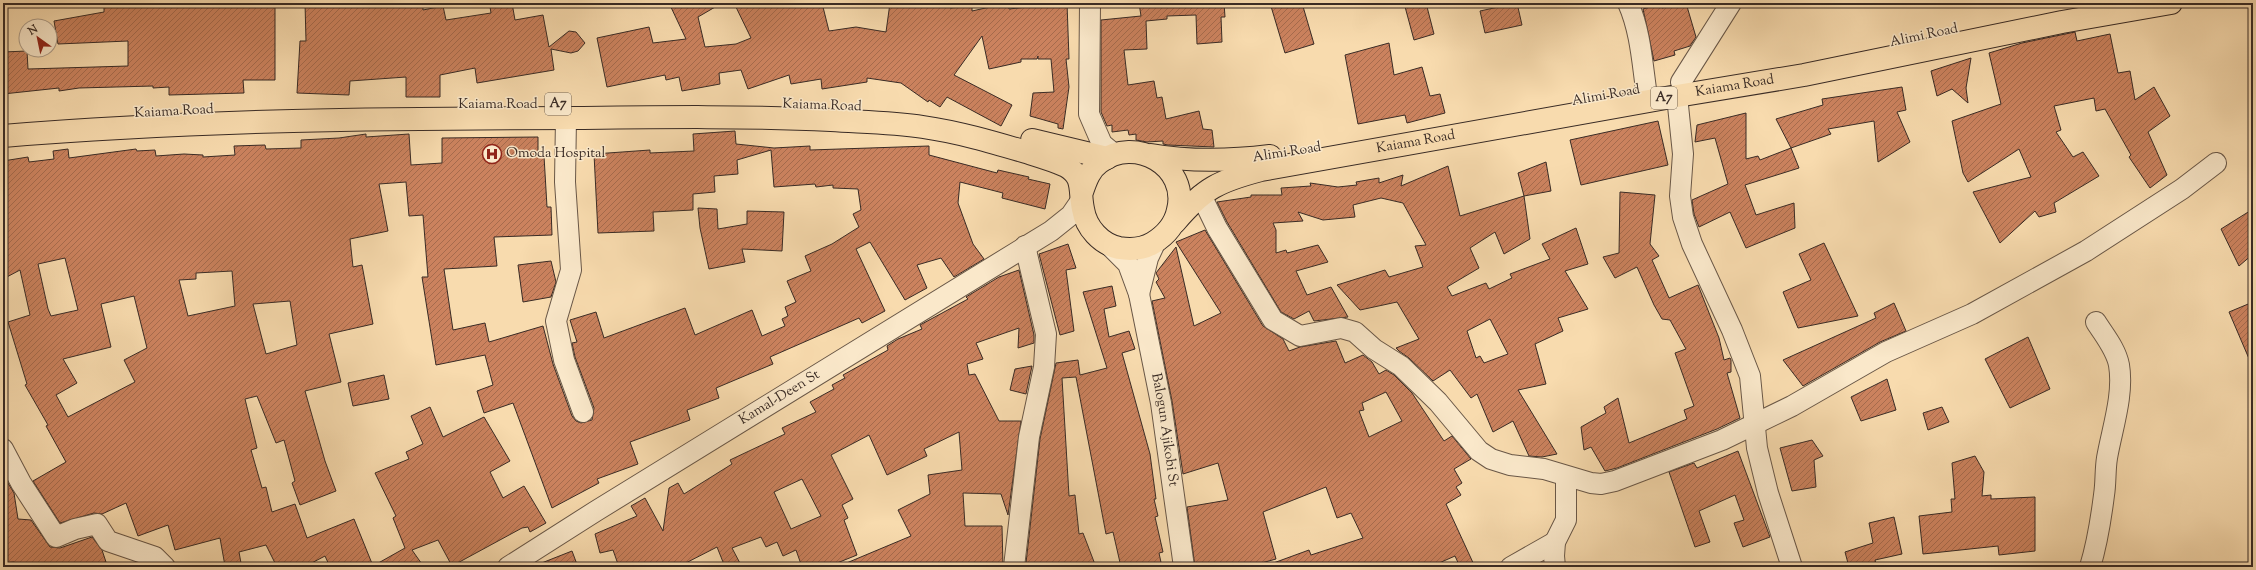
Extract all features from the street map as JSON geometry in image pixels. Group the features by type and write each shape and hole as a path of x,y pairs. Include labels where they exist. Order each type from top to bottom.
{"highway":[{"name":"Alimi Road","path":"1150,154 1184,160 1245,159 1280,155 1646,89 1679,89 1846,52 2082,3"},
{"name":"Kaiama Road","path":"1173,224 1201,195 1218,183 1261,170 1679,89 1818,72 2062,22 2171,3"},
{"name":"Kaiama Road","path":"3,122 78,116 344,105 721,104 815,106 876,109 954,118 1110,156"},
{"name":"Kaiama Road","path":"3,136 134,127 345,118 740,117 818,119 920,126 984,140 1057,162 1066,167 1078,177 1082,195"},
{"path":"1131,151 1150,154 1164,164 1175,177 1180,194 1179,208 1173,224 1162,238 1148,246 1133,249 1116,247 1101,238 1089,227 1083,211 1082,195 1088,175 1099,162 1110,156 1131,151"}],"street":[{"path":"1090,3 1089,114 1102,144 1110,156"},
{"path":"1628,3 1634,16 1642,54 1646,89"},
{"path":"1731,3 1679,89 1683,154 1680,196 1682,217 1695,250 1732,330 1750,376 1757,448 1768,493 1792,567"},
{"path":"566,118 565,182 571,270 556,321 564,360 583,412"},
{"path":"1201,195 1217,228 1273,320 1300,336 1330,328 1347,328 1374,349 1401,366 1438,402 1479,451 1491,459 1510,465 1544,469 1566,477 1601,484 1615,481 1722,440 1792,406 1886,352 1972,314 2086,251 2182,189 2216,163"},
{"name":"Kamal-Deen St","path":"508,567 1024,246 1051,231 1071,215 1082,195"},
{"path":"1051,231 1081,229 1101,238"},
{"name":"Balogun Ajikobi St","path":"1101,238 1128,264 1139,294 1161,403 1184,567"},
{"path":"1139,294 1148,258 1156,241"},
{"path":"1014,567 1029,437 1044,367 1046,334 1024,246"},
{"path":"2090,567 2095,552 2104,495 2107,459 2116,421 2119,386 2119,366 2116,355 2096,322"},
{"path":"3,450 21,483 56,537 74,529 97,524 108,541 155,557 165,567"},
{"path":"1555,567 1555,542 1566,520 1566,477"},
{"path":"1512,567 1536,555 1555,542"}],"building":[{"path":"104,3 275,3 275,80 243,80 244,93 169,95 169,87 153,88 153,86 79,88 59,91 59,88 3,94 3,52 18,51 18,58 27,58 28,69 128,66 128,41 58,44 58,20 104,12"},
{"path":"305,3 423,3 423,10 443,6 446,20 491,13 490,7 512,3 515,20 543,15 549,47 569,31 576,32 585,43 578,51 571,53 551,49 554,70 477,83 475,68 440,75 440,97 406,97 406,77 350,81 349,95 297,93 300,41 306,41"},
{"path":"669,3 722,3 698,17 705,47 736,44 751,38 734,3 822,3 829,31 856,27 886,32 890,3 950,3 950,8 972,6 972,11 1008,3 1009,9 1036,6 1036,3 1067,3 1069,59 1066,59 1069,87 1063,129 1058,128 1058,124 1030,116 1033,93 1054,92 1051,59 1038,59 1038,56 1037,59 1021,59 1021,62 989,69 982,36 954,75 1012,105 1001,126 947,97 940,107 929,100 928,102 901,83 867,78 867,82 822,89 821,79 791,84 789,75 748,89 741,70 719,73 720,84 682,91 679,77 666,80 665,75 607,87 597,38 649,27 653,43 686,39"},
{"path":"1139,3 1224,3 1225,17 1221,17 1222,42 1197,44 1196,15 1167,16 1167,19 1146,21 1147,49 1124,50 1128,85 1154,81 1157,98 1162,97 1166,119 1199,111 1203,129 1212,130 1214,147 1168,145 1163,144 1163,141 1147,142 1136,140 1136,134 1129,135 1128,130 1112,132 1112,125 1107,126 1101,112 1101,20 1141,16"},
{"path":"1270,3 1302,3 1314,44 1285,53"},
{"path":"1404,3 1426,3 1434,34 1414,40"},
{"path":"1517,3 1522,25 1485,33 1480,11"},
{"path":"1686,3 1696,37 1690,46 1674,51 1675,55 1654,61 1643,9 1661,4 1662,8"},
{"path":"2075,32 2077,41 2110,34 2118,73 2130,71 2135,100 2154,87 2170,116 2148,132 2167,175 2150,188 2129,157 2131,155 2105,109 2096,111 2094,98 2054,106 2061,130 2056,132 2073,157 2083,152 2099,176 2054,203 2056,212 2039,217 2035,211 2000,243 1973,192 2031,177 2019,149 1968,182 1963,173 1952,121 2001,104 1989,53 2022,43"},
{"path":"1389,43 1394,75 1422,67 1430,96 1440,94 1445,113 1407,123 1405,115 1358,124 1345,55"},
{"path":"1971,58 1966,88 1968,103 1952,89 1937,96 1931,71"},
{"path":"1902,87 1906,110 1897,112 1910,142 1878,162 1874,121 1828,129 1831,134 1791,148 1776,119 1823,105 1822,99"},
{"path":"1746,113 1746,159 1758,156 1760,160 1791,148 1799,168 1745,185 1756,215 1794,203 1795,228 1746,248 1730,212 1699,227 1694,214 1692,200 1728,184 1715,138 1695,142 1697,125"},
{"path":"1658,121 1668,165 1581,185 1570,140"},
{"path":"735,131 736,144 774,148 810,146 810,150 929,146 929,155 997,173 998,170 1029,177 1028,179 1050,184 1045,209 1002,198 1003,193 960,182 958,203 973,244 984,259 954,277 941,258 917,265 927,288 905,300 870,242 856,249 885,311 862,323 859,318 770,357 773,364 716,388 719,398 687,410 690,420 630,442 638,464 597,479 599,483 552,508 513,403 484,413 477,391 493,385 485,355 436,365 422,277 428,277 423,215 409,216 406,182 379,184 388,231 350,239 353,267 362,265 373,324 329,334 341,382 305,391 325,461 336,491 300,505 292,483 295,481 284,440 276,443 257,396 245,399 257,448 251,450 262,488 266,487 272,512 295,504 307,538 354,519 373,566 405,548 393,518 396,516 375,473 409,459 406,452 423,444 411,416 430,407 443,437 484,417 510,461 490,472 503,498 524,486 546,523 530,532 528,527 522,528 452,566 438,540 412,550 424,567 330,567 325,556 304,567 277,567 266,545 239,552 241,563 225,566 220,538 175,550 168,525 138,536 126,503 102,514 94,513 60,523 33,481 66,462 46,426 48,425 25,385 27,384 8,322 30,315 20,270 3,279 3,161 28,157 29,162 54,159 53,151 68,149 69,158 136,149 137,151 155,150 156,156 184,154 203,155 203,157 235,155 234,146 265,145 266,149 301,148 301,140 339,138 366,134 366,137 409,134 411,165 442,163 442,138 538,137 538,156 544,156 547,207 551,207 552,235 494,237 497,266 444,269 453,330 485,323 489,342 543,326 553,364 572,416 576,421 581,423 592,420 594,408 575,357 572,343 577,342 570,320 596,312 604,338 685,308 695,335 752,310 762,336 785,326 782,319 788,316 785,307 796,302 787,281 811,271 805,256 832,244 859,227 853,214 861,210 858,189 833,188 833,185 816,187 815,184 774,187 771,150 737,160 738,174 714,176 715,192 693,194 693,210 653,212 654,231 598,233 594,154 650,150 650,153 694,151 693,134","holes":["65,258 78,310 51,316 48,309 38,264","232,271 235,306 188,316 179,280 196,279 196,273","134,296 147,348 124,360 135,382 68,417 56,395 77,383 63,359 111,347 101,304","290,301 297,345 266,354 253,304"]},
{"path":"1546,162 1551,191 1524,196 1518,173"},
{"path":"1448,166 1460,216 1524,196 1530,239 1504,254 1495,232 1470,248 1479,268 1447,287 1452,296 1486,283 1489,289 1512,278 1510,274 1550,259 1542,244 1576,228 1588,264 1565,271 1588,309 1558,318 1563,331 1535,344 1546,384 1518,390 1557,454 1542,457 1529,456 1513,421 1493,432 1477,394 1471,398 1450,370 1433,381 1409,358 1399,351 1396,348 1419,339 1397,302 1360,310 1337,285 1385,270 1389,277 1423,267 1415,246 1426,245 1403,203 1381,198 1353,205 1355,217 1323,220 1298,212 1303,221 1273,223 1276,230 1276,253 1286,250 1287,253 1318,245 1328,262 1296,271 1307,295 1331,287 1348,317 1314,321 1309,311 1294,319 1281,312 1227,222 1217,202 1251,197 1251,195 1282,195 1281,188 1311,186 1310,183 1338,187 1357,185 1356,182 1379,178 1379,183 1403,175 1401,186","holes":["1490,319 1508,354 1484,363 1480,356 1476,358 1467,331"]},
{"path":"1620,192 1655,195 1650,244 1659,256 1652,260 1669,298 1698,285 1719,338 1724,360 1730,358 1731,360 1731,372 1727,373 1740,418 1717,429 1617,468 1605,471 1591,447 1584,450 1581,427 1606,413 1604,407 1618,398 1629,443 1687,419 1684,410 1694,406 1675,353 1686,349 1670,320 1662,319 1637,267 1615,278 1603,257 1619,253"},
{"path":"698,208 717,209 718,229 747,224 747,211 784,212 782,251 742,249 745,262 709,269 700,228"},
{"path":"2253,209 2253,254 2239,266 2221,229"},
{"path":"1205,230 1263,326 1283,339 1289,351 1300,347 1336,341 1345,363 1363,355 1372,362 1379,374 1386,370 1394,375 1412,393 1444,441 1452,436 1471,459 1454,469 1462,483 1456,487 1461,495 1446,504 1475,567 1460,567 1455,556 1430,567 1268,567 1268,565 1309,550 1311,555 1363,538 1351,513 1337,518 1326,487 1263,512 1276,559 1247,567 1195,567 1187,507 1228,500 1218,463 1183,474 1172,401 1152,301 1165,298 1156,282 1159,279 1156,273 1176,247 1194,326 1221,313 1176,242","holes":["1386,392 1402,421 1369,437 1359,411 1364,410 1362,403"]},
{"path":"1824,243 1858,316 1798,328 1783,292 1811,280 1799,254"},
{"path":"1068,244 1076,268 1066,270 1074,331 1060,335 1039,254"},
{"path":"551,261 556,282 551,297 523,302 518,265"},
{"path":"1019,270 1034,335 1034,343 1018,348 1019,328 976,343 983,359 967,364 969,375 975,374 999,421 1021,421 1008,515 1001,494 963,493 965,526 1002,526 1003,567 837,567 911,536 898,510 930,494 928,475 962,470 959,432 924,449 927,456 887,475 869,435 831,455 853,499 842,505 848,518 844,520 857,555 827,567 802,567 796,550 783,556 777,542 766,547 761,537 732,548 742,567 725,567 717,547 678,567 619,567 613,550 600,553 595,534 637,516 631,506 645,498 663,531 669,488 678,483 684,494 732,464 730,460 785,434 782,428 816,412 810,402 834,389 832,385 845,378 843,375 888,350 887,346 898,339 922,329 920,325 968,299 966,297 999,277","holes":["802,479 821,516 791,529 774,492"]},
{"path":"1112,286 1116,306 1104,309 1109,337 1129,331 1135,349 1122,353 1150,454 1156,499 1154,499 1158,516 1155,517 1163,552 1159,553 1162,567 1121,567 1113,532 1106,534 1076,377 1062,378 1069,496 1075,495 1079,534 1083,533 1096,567 1028,567 1026,563 1040,439 1056,363 1078,360 1080,375 1107,368 1083,292"},
{"path":"2253,302 2253,368 2229,312"},
{"path":"1894,303 1906,331 1880,342 1803,386 1783,360 1876,318 1874,313"},
{"path":"2028,337 2050,389 2010,408 1985,359"},
{"path":"1032,366 1026,394 1010,390 1015,369"},
{"path":"384,375 389,399 353,406 348,383"},
{"path":"1887,379 1896,410 1861,421 1851,397"},
{"path":"1942,407 1949,422 1928,430 1923,413"},
{"path":"1812,440 1823,456 1814,460 1816,487 1792,491 1780,448"},
{"path":"1738,451 1770,537 1743,547 1734,523 1744,520 1735,495 1699,511 1710,542 1695,547 1669,472 1694,463 1697,468"},
{"path":"1975,456 1984,472 1982,496 1991,495 1991,499 2035,497 2035,551 1999,555 1998,546 1923,554 1919,516 1952,512 1951,499 1955,499 1952,463"},
{"path":"3,475 14,493 18,519 31,520 50,547 60,548 92,537 102,550 106,562 91,567 16,567 14,562 3,563"},
{"path":"1894,517 1902,554 1875,560 1877,567 1849,567 1845,552 1873,543 1869,523"},
{"path":"572,551 578,567 534,567 534,566"}],"place":[{"name":"Omoda Hospital","path":"492,154"}]}
